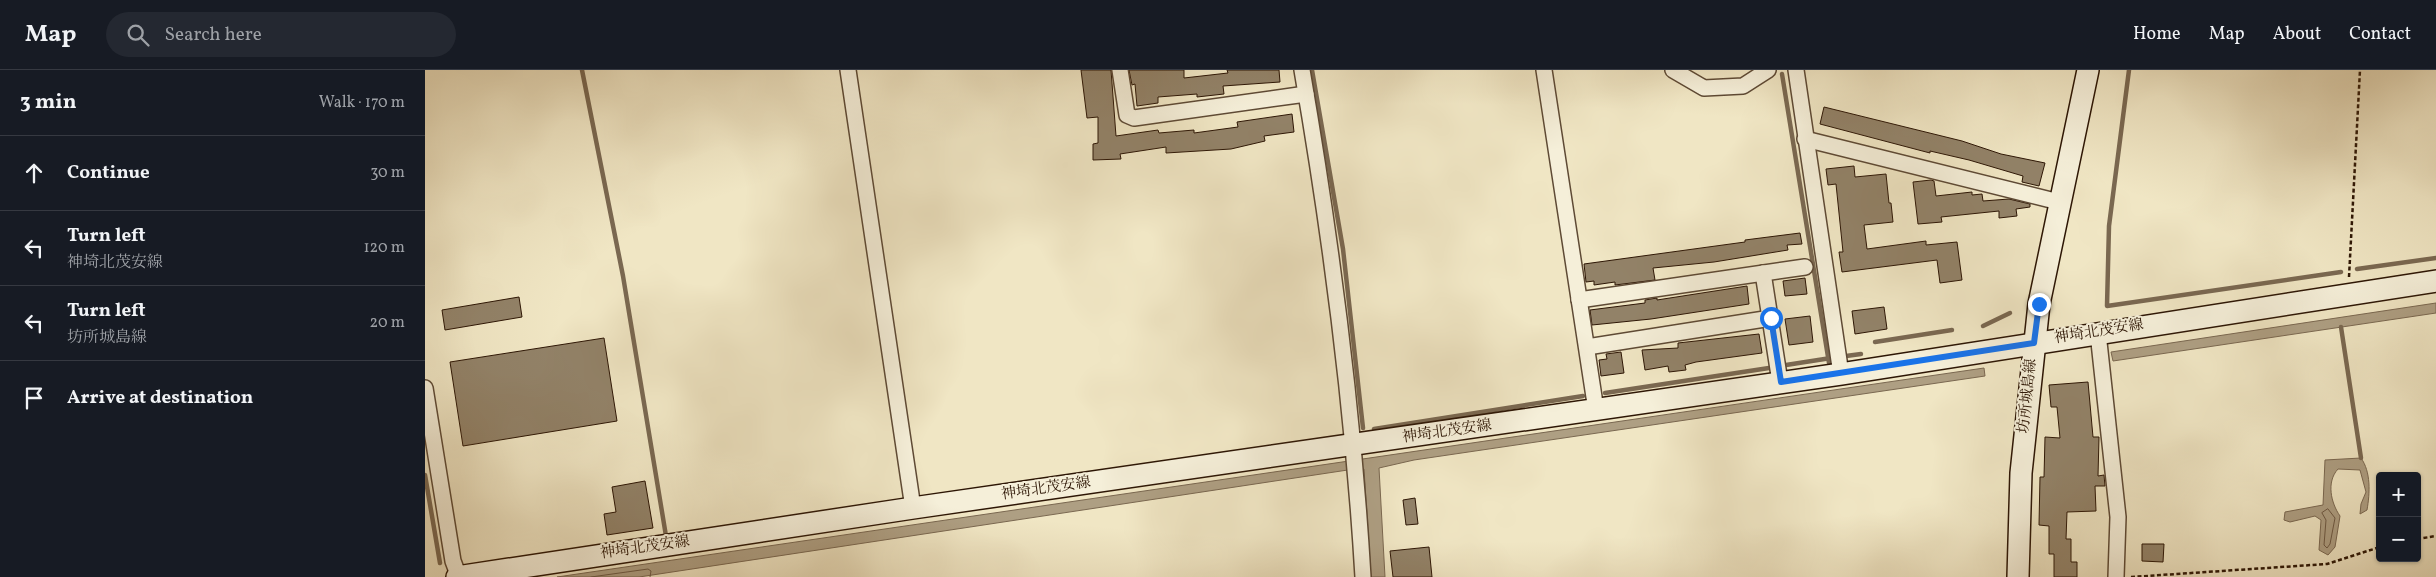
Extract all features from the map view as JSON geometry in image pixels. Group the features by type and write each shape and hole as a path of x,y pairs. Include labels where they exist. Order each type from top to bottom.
{"main road":[{"name":"坊所城島線","path":"2018,577 2021,473 2039,304 2088,70"},
{"name":"神埼北茂安線","path":"458,577 521,572 913,508 1355,458 1596,410 1841,374 2348,293 2436,281"}],"street":[{"path":"848,70 913,508"},
{"path":"1120,70 1127,115 1135,118 1306,94"},
{"path":"1301,70 1332,255 1355,458 1363,577"},
{"path":"1544,70 1596,410"},
{"path":"1673,70 1704,88 1743,86 1768,70"},
{"path":"1796,70 1841,374"},
{"path":"1805,139 2059,202"},
{"path":"1579,300 1805,267"},
{"path":"1763,273 1781,382"},
{"path":"1587,346 1771,318"},
{"path":"2098,333 2118,517 2116,577"},
{"path":"425,388 453,561 458,577"}],"path":[{"path":"2348,293 2360,70"},
{"path":"2421,538 2436,536"},
{"path":"2129,577 2327,564 2376,547"}],"water":[{"path":"2436,303 2436,313 2113,361 2111,352"},
{"path":"1984,368 1985,376 1414,460 1379,468 1385,577 1371,577 1364,469 1361,468 639,577 557,577"},
{"path":"2361,458 2367,470 2369,483 2367,510 2360,514 2361,504 2366,492 2360,470 2338,469 2332,480 2331,492 2334,505 2340,516 2335,547 2328,555 2319,550 2321,520 2315,516 2290,522 2284,520 2285,512 2323,505 2325,460"}],"building":[{"path":"1081,70 1111,70 1116,136 1158,130 1159,133 1194,130 1194,133 1238,127 1237,122 1292,114 1294,132 1264,136 1265,141 1231,149 1166,153 1166,147 1120,154 1121,159 1093,160 1093,144 1098,143 1098,117 1087,118"},
{"path":"1129,70 1184,70 1184,78 1228,73 1227,70 1279,70 1280,82 1223,86 1224,94 1197,97 1197,94 1158,97 1158,103 1137,106 1135,84 1132,85"},
{"path":"1824,107 1962,141 2001,154 2045,163 2039,186 2022,182 2023,176 1969,160 1930,151 1930,153 1820,124"},
{"path":"1854,166 1855,177 1886,174 1889,203 1891,203 1893,222 1864,225 1867,249 1926,241 1926,245 1957,242 1962,280 1940,283 1937,260 1842,272 1839,252 1843,252 1836,184 1828,185 1826,169"},
{"path":"1934,181 1936,196 1972,192 1972,195 1982,194 1983,201 2009,199 2030,204 2030,207 2016,209 2017,216 1999,218 1999,211 1941,217 1942,222 1918,224 1913,182"},
{"path":"1800,233 1802,244 1787,245 1788,250 1714,262 1653,268 1655,280 1615,285 1615,282 1594,285 1594,281 1586,282 1584,264"},
{"path":"1805,278 1807,294 1785,296 1783,281"},
{"path":"1747,286 1749,304 1651,319 1592,325 1590,310 1645,303 1645,300 1657,298 1657,300"},
{"path":"519,297 522,317 445,330 442,310"},
{"path":"1884,307 1887,329 1855,334 1852,311"},
{"path":"1810,316 1813,342 1789,345 1785,319"},
{"path":"1759,334 1762,353 1696,362 1685,365 1686,370 1669,372 1668,366 1645,370 1642,350 1678,348 1678,343"},
{"path":"604,338 617,421 463,446 450,362"},
{"path":"1621,352 1624,373 1601,376 1599,360 1607,359 1606,354"},
{"path":"2088,382 2093,437 2099,437 2098,476 2104,475 2105,486 2095,486 2096,511 2067,512 2066,539 2071,539 2071,562 2077,562 2077,577 2054,577 2054,554 2049,554 2049,526 2039,525 2040,477 2044,477 2045,437 2060,438 2057,407 2051,407 2049,385"},
{"path":"645,481 653,528 607,535 604,514 616,512 612,487"},
{"path":"1415,498 1418,524 1406,525 1403,500"},
{"path":"2142,544 2164,544 2163,562 2142,561"},
{"path":"1429,547 1432,577 1393,577 1390,551"}],"waterway":[{"path":"582,70 623,276 666,536"},
{"path":"1312,70 1343,249 1363,428"},
{"path":"2129,70 2109,226 2107,306 2341,272"},
{"path":"1782,74 1829,363"},
{"path":"2357,269 2436,258"},
{"path":"1983,326 2010,313"},
{"path":"2341,327 2361,458"},
{"path":"1875,342 1952,330"},
{"path":"1846,356 1861,354"},
{"path":"1786,365 1831,358"},
{"path":"1605,393 1769,368"},
{"path":"1374,429 1583,396"},
{"path":"425,475 440,563"}],"route":[{"path":"1771,318 1781,382 2034,343 2039,304"}]}
